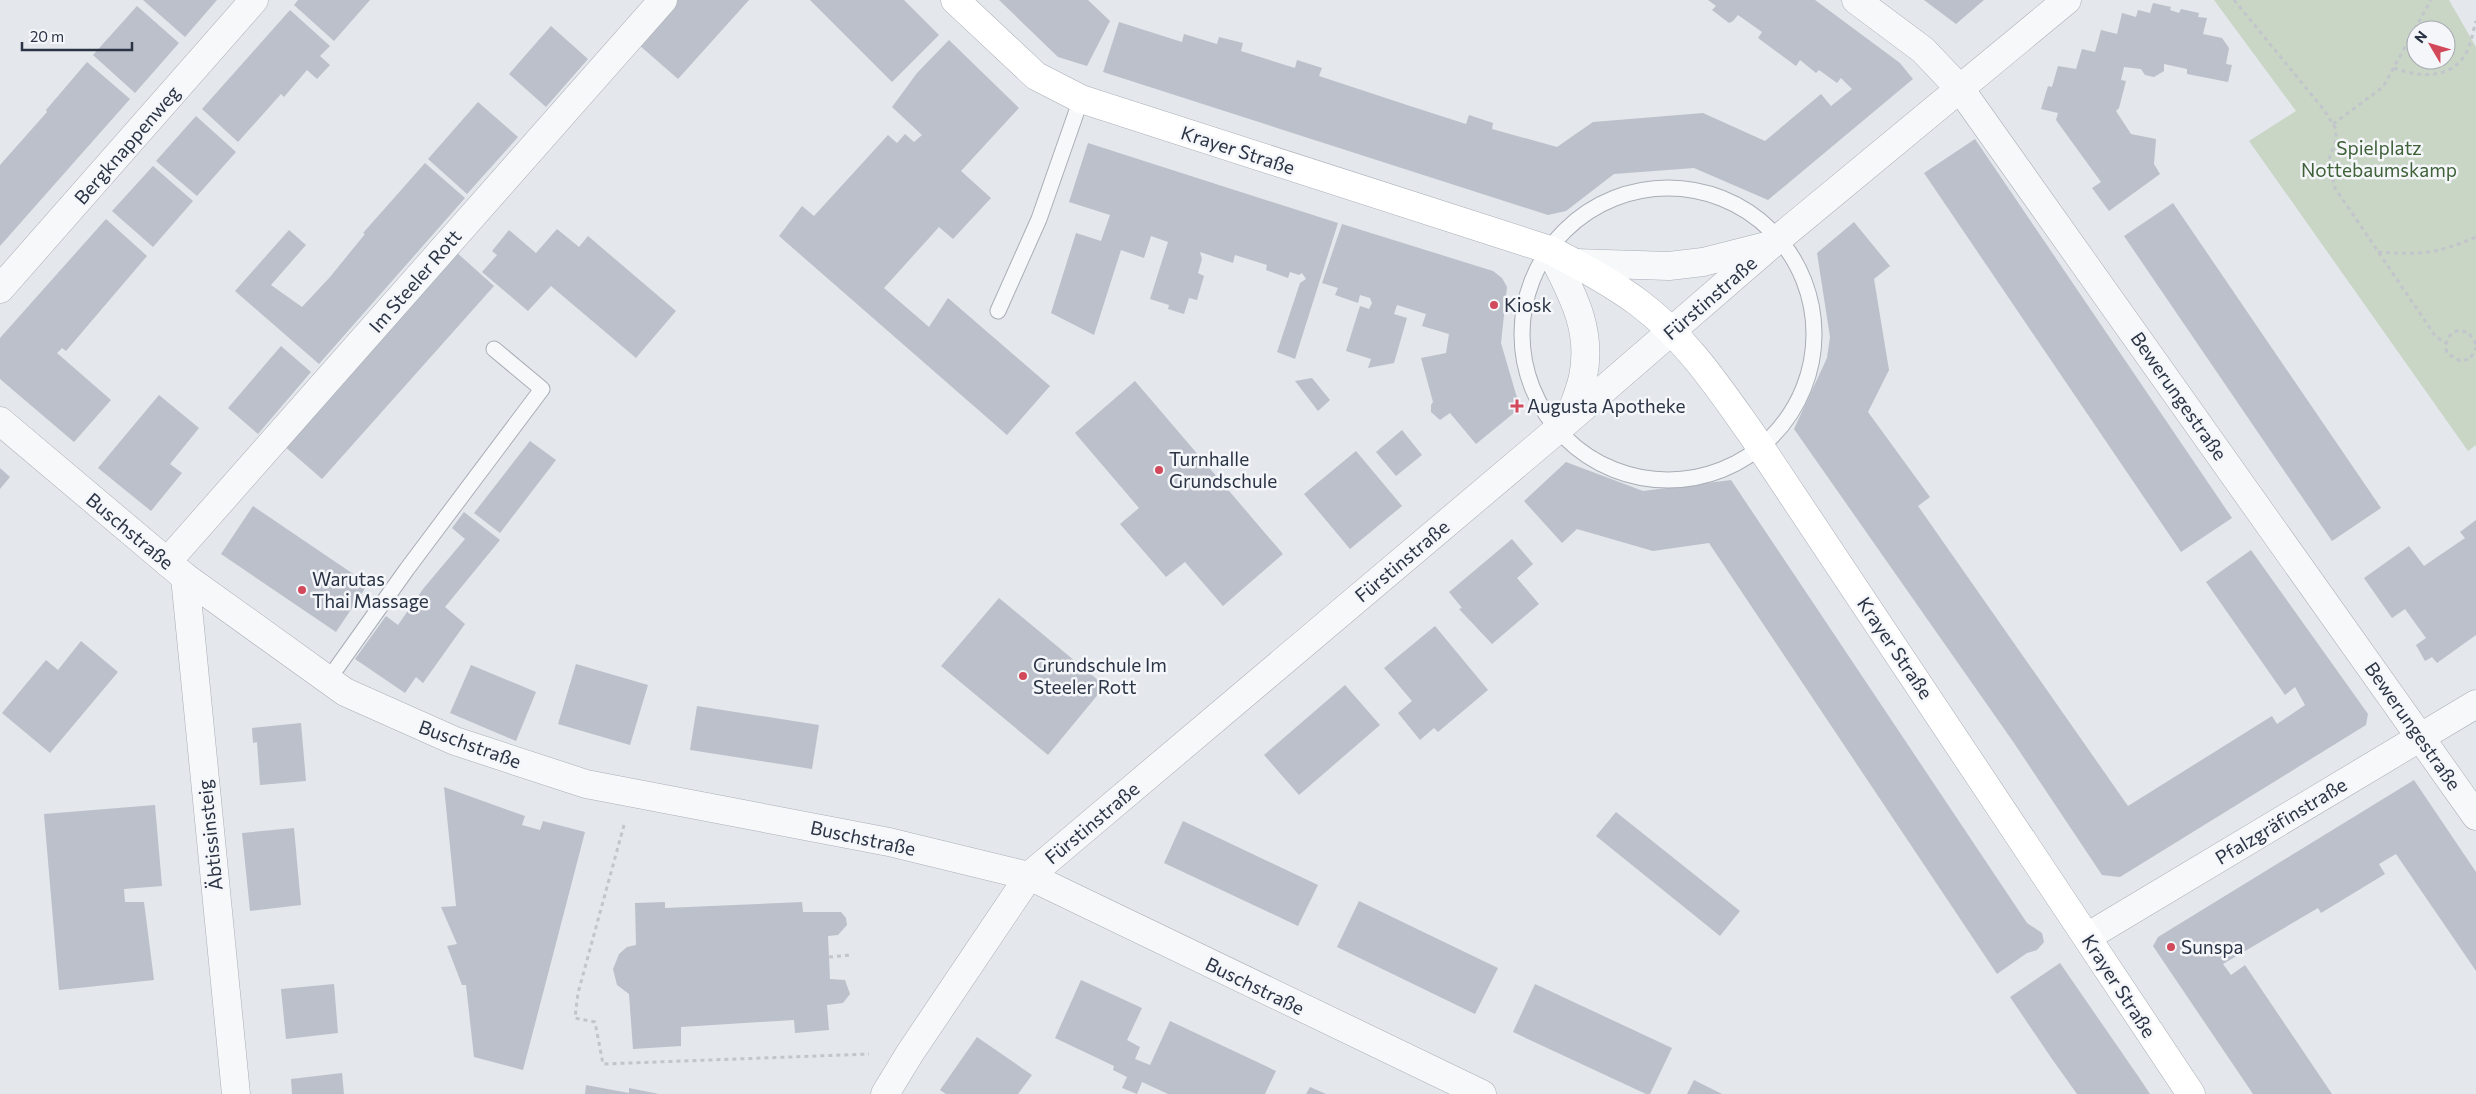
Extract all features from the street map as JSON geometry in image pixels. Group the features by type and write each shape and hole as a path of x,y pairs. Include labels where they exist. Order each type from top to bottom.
{"main road":[{"name":"Krayer Straße","path":"954,0 1036,76 1081,99 1550,250 1596,273 1640,304 1671,332 1706,371 1758,444 2191,1094"}],"street":[{"name":"Bergknappenweg","path":"0,289 254,0"},
{"name":"Im Steeler Rott","path":"176,569 664,0"},
{"name":"Bewerungestraße","path":"1856,0 1923,50 1961,90 2476,816"},
{"name":"Fürstinstraße","path":"1029,876 1564,424 1776,240 1961,90 2067,0"},
{"name":"Fürstinstraße","path":"1575,263 1669,266 1703,262 1776,240"},
{"path":"1550,250 1580,311 1584,333 1583,376 1564,424"},
{"name":"Buschstraße","path":"0,420 176,569 328,680 345,692 454,742 586,784 889,842 1029,876 1482,1094"},
{"name":"Äbtissinsteig","path":"176,569 236,1094"},
{"name":"Pfalzgräfinstraße","path":"2087,937 2476,704"},
{"path":"886,1094 910,1053 1029,876"}],"lane":[{"path":"998,311 1039,219 1081,99"},
{"path":"1694,188 1756,214 1776,240 1801,267 1809,300 1815,347 1806,381 1786,418 1758,444 1723,470 1678,482 1638,481 1590,461 1564,424 1534,396 1523,360 1520,331 1526,293 1550,250 1578,223 1622,190 1694,188"},
{"path":"328,680 407,568 542,388 494,349"}],"path":[{"path":"2234,0 2314,94 2333,124 2336,140 2328,162 2329,175 2338,194 2436,337 2446,343"},
{"path":"2333,124 2383,87 2431,0"},
{"path":"2394,68 2418,76 2436,75 2454,66 2465,55 2476,21"},
{"path":"2378,252 2417,255 2448,248 2476,237"},
{"path":"2476,344 2469,333 2460,330 2451,334 2446,343 2447,353 2460,361 2470,359 2476,348"},
{"path":"621,839 578,993 575,1018 595,1022 603,1064 910,1053"},
{"path":"829,957 852,955"}],"green space":[{"name":"Spielplatz Nottebaumskamp","path":"2214,0 2449,0 2476,47 2476,445 2468,451 2249,141 2296,111"}],"building":[{"path":"143,0 217,0 185,37"},
{"path":"298,0 370,0 334,41 294,5"},
{"path":"678,0 749,0 678,79 638,44"},
{"path":"810,0 904,0 939,35 892,82"},
{"path":"999,0 1088,0 1110,21 1087,66 1058,57"},
{"path":"1708,0 1815,0 1900,63 1913,79 1768,200 1694,168 1614,174 1566,211 1548,215 1103,72 1119,22 1182,42 1184,34 1217,44 1219,37 1243,43 1241,51 1295,68 1297,60 1322,68 1319,76 1466,124 1469,115 1493,123 1492,129 1557,147 1593,122 1703,113 1765,141 1821,94 1831,106 1852,89 1841,78 1837,83 1819,70 1816,73 1800,60 1796,66 1758,38 1762,32 1738,15 1729,23 1712,10 1716,6"},
{"path":"1924,0 1984,0 1956,24"},
{"path":"2153,3 2171,7 2170,10 2179,13 2181,9 2199,13 2198,17 2207,18 2203,34 2222,38 2229,48 2226,64 2232,65 2228,82 2187,74 2187,69 2164,64 2164,71 2154,77 2145,75 2141,69 2124,67 2121,80 2126,81 2119,108 2116,111 2131,134 2156,139 2154,164 2160,174 2109,211 2092,188 2101,182 2056,120 2058,113 2041,109 2048,86 2052,87 2058,66 2076,69 2082,49 2095,52 2101,30 2117,34 2122,13 2136,17 2138,10 2150,13"},
{"path":"137,6 179,43 135,93 93,55"},
{"path":"290,10 330,46 320,56 330,65 317,79 307,70 284,97 281,94 238,142 202,109"},
{"path":"551,26 588,59 546,107 509,74"},
{"path":"949,40 1019,108 961,171 991,198 953,239 939,227 884,288 929,327 948,298 1050,386 1007,435 779,236 802,206 814,216 888,135 897,143 905,134 914,142 922,135 892,107 917,73"},
{"path":"87,62 130,99 0,246 0,165 47,112 46,110"},
{"path":"478,102 518,137 467,194 428,159"},
{"path":"196,116 236,152 197,196 156,161"},
{"path":"1975,139 2232,518 2181,552 1924,173"},
{"path":"1088,143 1338,223 1295,359 1277,352 1300,283 1306,279 1302,273 1299,275 1290,272 1288,278 1266,270 1267,265 1235,255 1233,263 1200,252 1202,259 1198,273 1204,276 1197,300 1189,298 1184,314 1168,309 1169,305 1150,299 1168,242 1151,236 1144,258 1121,250 1094,335 1051,313 1076,233 1101,241 1110,215 1069,202"},
{"path":"425,163 465,198 319,364 235,291 289,230 306,245 271,285 302,307 330,277 365,234 363,233"},
{"path":"153,166 193,201 153,247 112,211"},
{"path":"2173,203 2381,508 2332,541 2124,236"},
{"path":"106,219 147,256 66,351 62,348 57,353 111,400 74,442 0,379 0,338"},
{"path":"1854,222 1890,266 1874,279 1889,370 1868,412 1930,497 1918,506 2128,806 2272,716 2277,724 2305,705 2295,687 2285,695 2206,582 2251,550 2368,714 2366,725 2120,877 2102,875 2014,743 1794,429 1827,358 1830,337 1817,253"},
{"path":"1342,224 1493,271 1502,278 1507,287 1501,343 1520,408 1476,444 1450,413 1440,420 1431,412 1433,402 1421,358 1446,353 1449,334 1422,326 1426,314 1397,305 1394,314 1407,318 1394,363 1368,368 1371,359 1346,351 1360,306 1369,309 1372,303 1370,298 1360,295 1358,303 1335,295 1338,288 1322,283"},
{"path":"557,229 579,247 588,236 676,311 636,358 551,286 528,311 482,272 497,255 492,251 509,230 536,253"},
{"path":"455,251 494,286 322,479 283,445"},
{"path":"281,346 311,372 258,434 228,408"},
{"path":"1312,378 1330,400 1318,411 1295,381"},
{"name":"Turnhalle Grundschule","path":"1135,381 1283,554 1223,606 1185,562 1166,577 1120,524 1139,508 1075,433"},
{"path":"159,395 199,428 170,464 182,473 151,511 98,468"},
{"path":"1402,430 1422,455 1396,476 1376,452"},
{"path":"530,441 556,460 500,533 474,513"},
{"path":"1356,451 1402,506 1350,549 1304,494"},
{"path":"1566,462 1643,491 1731,480 2027,923 2042,933 2044,942 2037,950 2027,953 1997,974 1709,543 1653,551 1577,529 1562,543 1524,501"},
{"path":"0,468 10,477 0,489"},
{"path":"253,506 368,584 336,632 221,554"},
{"path":"464,512 500,540 445,607 465,624 423,683 416,677 405,693 355,659 386,616 398,625 423,589 465,539 452,528"},
{"path":"2476,520 2476,635 2437,663 2432,657 2425,661 2416,645 2426,638 2405,609 2392,618 2364,578 2409,546 2424,566 2465,538 2460,532"},
{"path":"1512,539 1533,564 1517,578 1539,604 1492,644 1459,609 1462,608 1449,592"},
{"name":"Grundschule Im Steeler Rott","path":"999,598 1105,686 1048,755 941,666"},
{"path":"1435,626 1488,690 1438,732 1434,728 1420,740 1398,713 1412,701 1384,668"},
{"path":"81,641 118,672 50,753 2,713 46,660 58,670"},
{"path":"576,664 648,685 630,745 558,724"},
{"path":"471,665 536,692 516,741 450,713"},
{"path":"1345,685 1380,725 1299,795 1264,755"},
{"path":"697,706 819,725 812,769 690,750"},
{"path":"301,723 306,781 260,785 257,742 253,743 252,728"},
{"path":"2414,780 2476,872 2476,971 2396,854 2379,864 2385,874 2321,913 2318,908 2223,964 2231,975 2245,965 2332,1094 2253,1094 2153,946 2158,937"},
{"path":"444,787 525,816 522,825 540,830 543,821 585,832 523,1070 474,1057 466,985 462,985 447,946 457,944 441,907 456,906"},
{"path":"155,805 162,886 124,889 125,902 144,902 154,980 59,990 44,814"},
{"path":"1616,812 1740,911 1720,936 1596,836"},
{"path":"1183,821 1318,885 1298,926 1164,863"},
{"path":"294,828 301,905 250,911 242,833"},
{"path":"1359,901 1498,968 1475,1014 1337,947"},
{"path":"665,902 665,908 802,902 803,912 841,912 846,918 847,925 838,935 828,936 830,979 845,980 850,994 843,1003 827,1005 829,1030 795,1033 794,1020 681,1027 681,1046 633,1049 629,994 617,985 613,969 619,954 627,947 636,945 635,903"},
{"path":"2060,963 2150,1094 2077,1094 2052,1059 2010,997"},
{"path":"1081,980 1142,1008 1127,1040 1140,1047 1135,1059 1150,1065 1170,1021 1276,1071 1265,1094 1168,1094 1142,1082 1137,1094 1122,1088 1127,1077 1113,1070 1114,1066 1055,1038"},
{"path":"334,984 338,1033 286,1039 281,989"},
{"path":"1535,984 1672,1048 1650,1094 1646,1094 1513,1032"},
{"path":"977,1037 1032,1075 1018,1094 946,1094 940,1090"},
{"path":"342,1073 344,1094 292,1094 291,1079"},
{"path":"1694,1080 1722,1094 1687,1094"},
{"path":"586,1085 629,1093 629,1088 659,1094 585,1094"},
{"path":"1310,1087 1326,1094 1306,1094"}],"place":[{"name":"Kiosk","path":"1494,305"},
{"name":"Augusta Apotheke","path":"1517,406"},
{"name":"Turnhalle Grundschule","path":"1159,470"},
{"name":"Warutas Thai Massage","path":"302,590"},
{"name":"Grundschule Im Steeler Rott","path":"1023,676"},
{"name":"Sunspa","path":"2171,947"}]}
